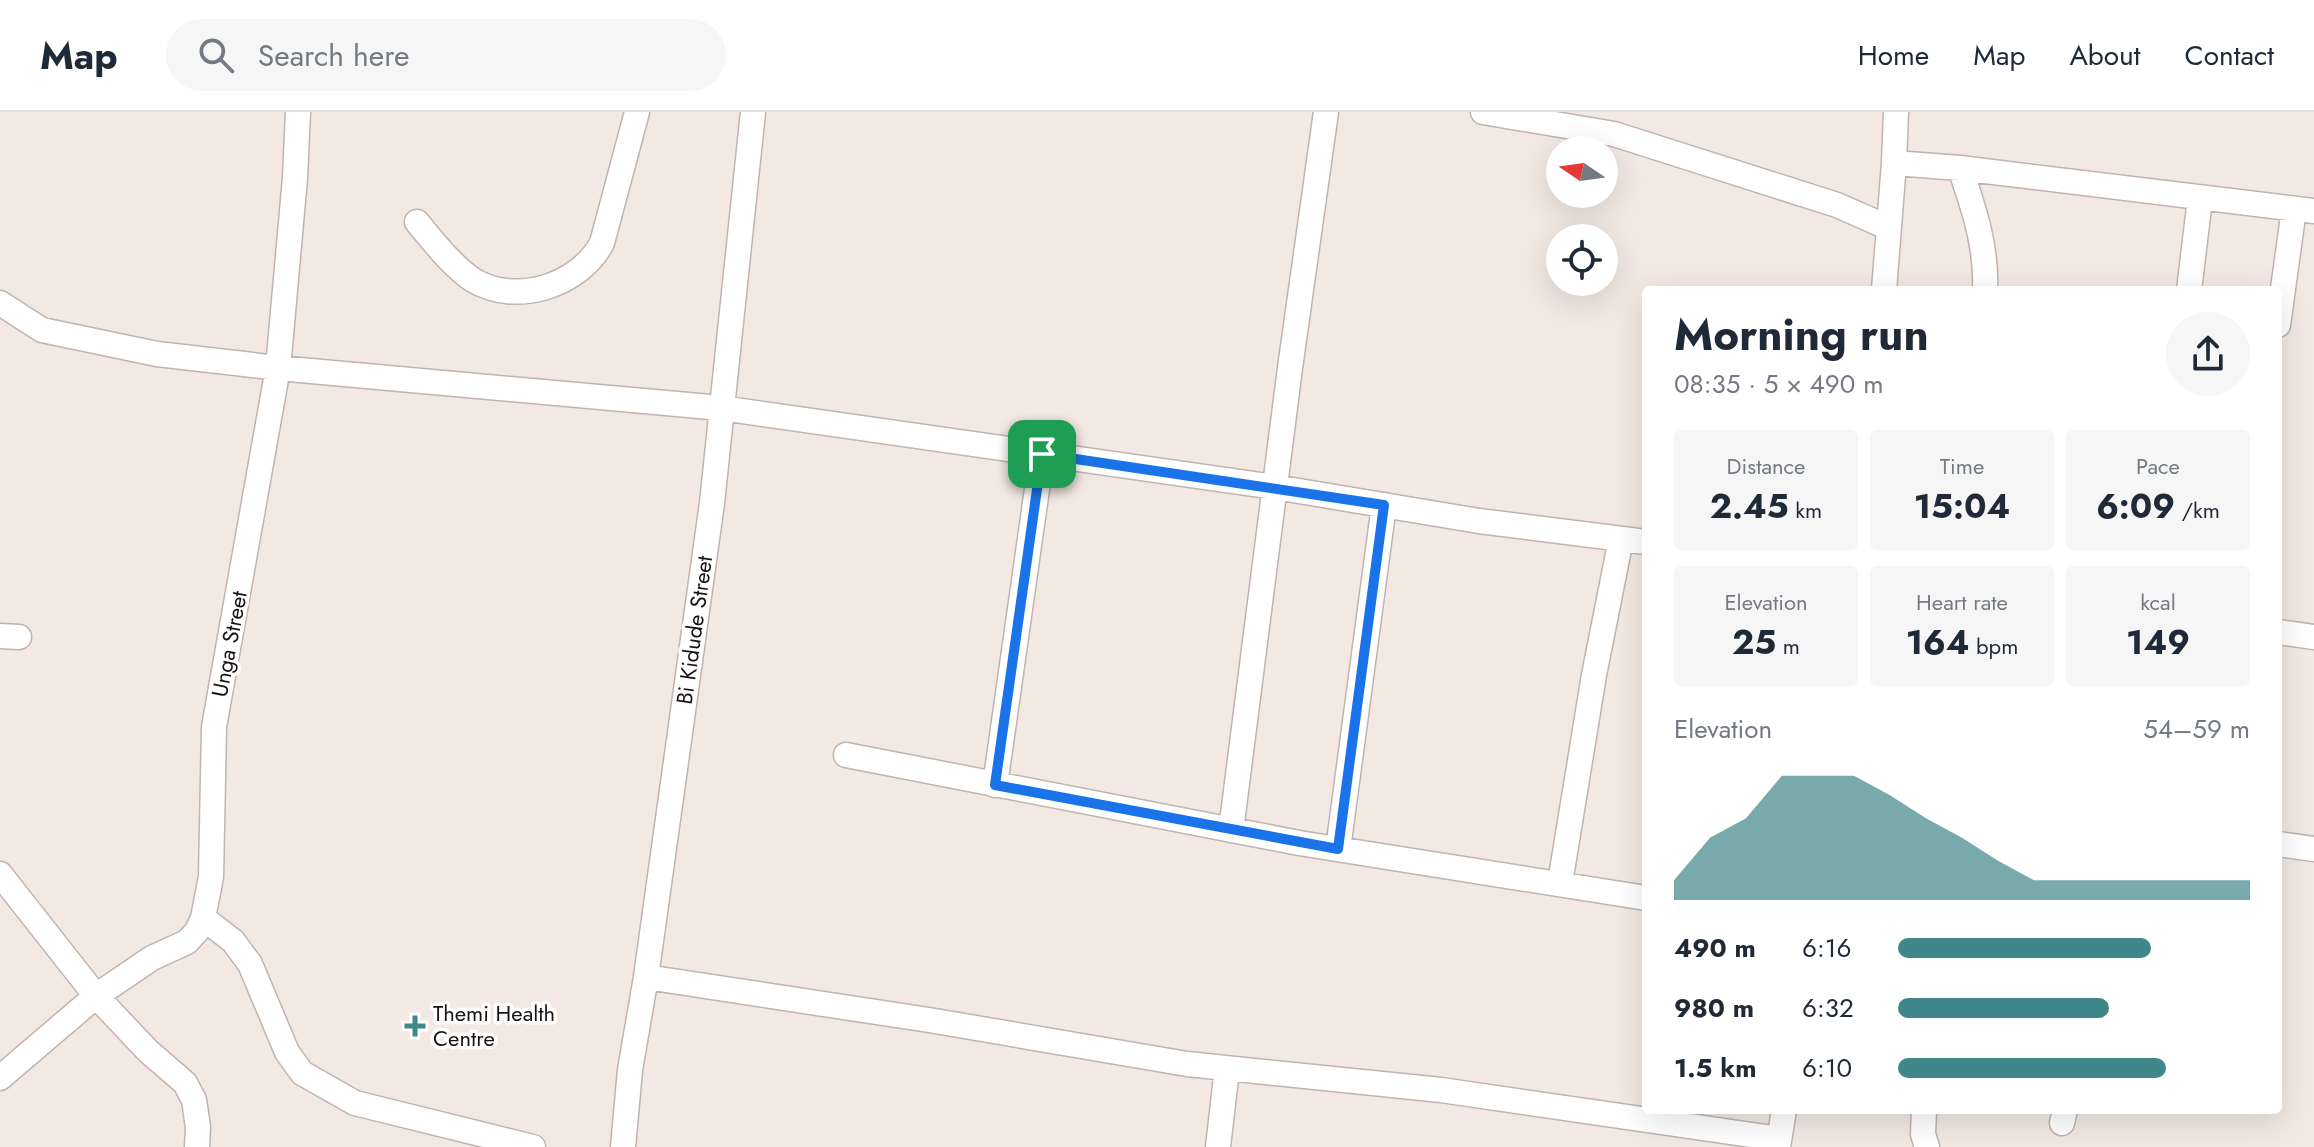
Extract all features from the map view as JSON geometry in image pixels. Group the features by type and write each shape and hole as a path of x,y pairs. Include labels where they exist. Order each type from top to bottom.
{"street":[{"name":"Unga Street","path":"203,918 211,877 216,713 278,368 298,112"},
{"path":"417,222 460,270 489,288 525,292 553,285 576,274 602,243 637,112"},
{"name":"Bi Kidude Street","path":"623,1147 630,1070 704,568 753,112"},
{"path":"1231,830 1326,112"},
{"path":"1483,112 1614,134 1837,205 1887,227"},
{"path":"1884,286 1896,112"},
{"path":"1894,163 1960,168 2304,210 2282,307"},
{"path":"1960,168 1975,209 1985,251 1985,286"},
{"path":"2189,286 2200,199"},
{"path":"0,303 32,326 59,335 157,354 278,368 721,408 1275,487 1492,523 1642,542"},
{"path":"995,785 1042,454"},
{"path":"1338,849 1384,505"},
{"path":"1560,883 1594,675 1621,539"},
{"path":"2282,633 2314,637"},
{"path":"846,755 1231,830 1642,897"},
{"path":"2282,845 2314,849"},
{"path":"0,874 96,996 148,1051 185,1083 194,1100 197,1147"},
{"path":"0,1078 96,996 152,958 187,942 203,918 233,941 250,964 287,1052 302,1073 355,1103 533,1147"},
{"path":"646,977 1227,1069 1441,1090 1779,1143 1783,1114"},
{"path":"1218,1147 1227,1069"},
{"path":"1924,1114 1923,1134 1927,1147"}],"place":[{"name":"Themi Health Centre","path":"415,1026"}],"route":[{"path":"1042,454 1384,505 1338,849 995,785 1042,454"}]}
